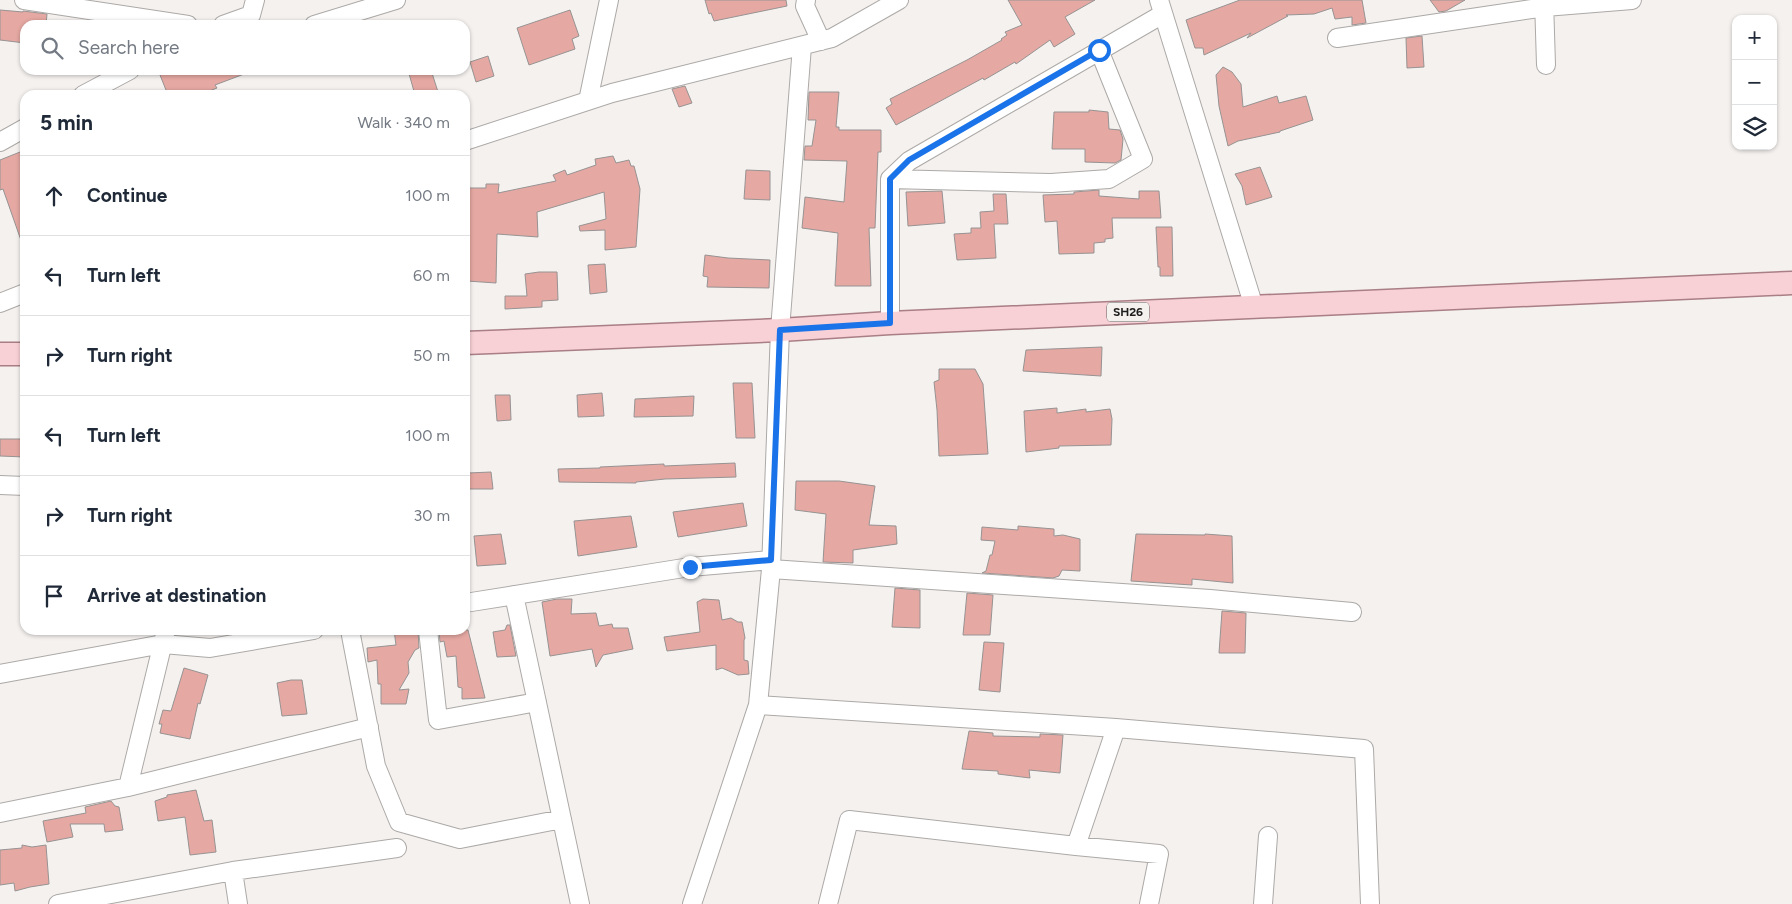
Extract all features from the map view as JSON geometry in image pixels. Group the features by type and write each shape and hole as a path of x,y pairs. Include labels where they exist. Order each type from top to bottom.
{"main road":[{"name":"SH26","path":"470,343 1792,283"},
{"path":"0,354 20,354"}],"street":[{"path":"24,0 155,20"},
{"path":"330,20 396,0"},
{"path":"588,101 609,0"},
{"path":"806,0 805,6 821,41"},
{"path":"470,139 612,93 832,38 899,0"},
{"path":"1337,38 1545,3 1632,0"},
{"path":"1545,3 1546,65"},
{"path":"890,323 890,179 909,160 1099,50 1161,7 1254,307"},
{"path":"236,20 253,13"},
{"path":"692,904 758,705 771,564 780,330 802,46"},
{"path":"890,179 1051,183 1109,179 1143,159 1099,50"},
{"path":"92,90 121,75"},
{"path":"0,142 20,131"},
{"path":"0,303 20,295"},
{"path":"0,485 20,486"},
{"path":"470,603 690,567 771,564 1352,612"},
{"path":"514,595 580,904"},
{"path":"0,674 165,637 210,648 285,635"},
{"path":"351,635 376,766 399,822 460,839 562,820"},
{"path":"429,635 438,720 537,702"},
{"path":"128,787 165,637"},
{"path":"758,705 1116,728 1364,749 1370,904"},
{"path":"0,813 128,787 369,727"},
{"path":"1076,846 1116,728"},
{"path":"828,904 849,820 1159,854 1149,904"},
{"path":"1263,904 1268,836"},
{"path":"58,904 233,871 397,848"},
{"path":"233,871 238,904"}],"building":[{"path":"705,0 786,0 787,6 714,21 711,13 709,14"},
{"path":"1008,0 1095,0 1065,17 1075,34 1054,47 1050,40 1016,64 1015,62 984,80 983,78 896,125 886,108 892,104 890,99 967,60 1002,40 1007,35 1005,32 1022,25"},
{"path":"1240,0 1362,0 1366,23 1352,25 1352,17 1335,19 1332,8 1314,14 1286,15 1288,16 1247,38 1251,33 1204,55 1203,48 1195,48 1186,20"},
{"path":"1430,0 1465,0 1446,11 1439,12"},
{"path":"0,10 47,14 46,20 20,20 20,42 0,40"},
{"path":"570,10 579,36 572,39 575,49 529,65 517,28"},
{"path":"1422,36 1424,67 1407,68 1406,38"},
{"path":"488,56 494,76 476,82 470,62"},
{"path":"1223,67 1232,72 1241,84 1243,107 1277,96 1279,103 1306,96 1313,120 1280,132 1238,141 1228,146 1219,106 1216,75"},
{"path":"160,75 241,75 215,85 217,88 212,90 166,90"},
{"path":"409,75 433,75 437,90 414,90"},
{"path":"685,86 692,103 679,107 672,89"},
{"path":"809,92 839,92 836,127 839,127 839,130 881,130 881,152 878,152 875,228 869,228 871,286 835,286 838,233 802,228 805,197 844,202 847,161 804,160 805,146 812,146 816,120 808,120"},
{"path":"1089,110 1108,112 1109,129 1120,130 1123,139 1121,160 1115,163 1085,162 1085,149 1052,149 1054,112 1089,112"},
{"path":"20,152 20,237 3,189 0,190 0,160"},
{"path":"613,156 616,163 629,160 631,166 634,166 640,189 636,247 605,250 605,230 580,231 579,226 606,219 604,192 537,212 538,237 497,234 496,283 470,281 470,188 486,188 486,184 499,184 498,193 556,181 553,175 565,170 567,175 596,165 595,159"},
{"path":"1260,167 1272,197 1246,205 1242,186 1235,174"},
{"path":"746,170 770,171 770,200 744,199"},
{"path":"1099,190 1099,196 1139,199 1139,191 1159,191 1161,218 1112,218 1113,238 1105,239 1105,242 1094,243 1094,253 1059,254 1057,221 1045,222 1043,195 1074,194 1074,192"},
{"path":"942,191 945,223 908,226 906,192"},
{"path":"993,194 1006,194 1008,224 994,224 996,258 957,260 954,234 971,233 971,228 981,228 980,212 994,211"},
{"path":"1156,227 1172,227 1173,276 1160,276"},
{"path":"705,255 770,260 769,288 707,287 708,277 703,276"},
{"path":"605,264 607,292 590,294 588,265"},
{"path":"557,272 558,300 542,301 542,307 505,309 505,296 527,296 525,274"},
{"path":"1102,347 1101,376 1023,371 1026,350"},
{"path":"939,369 975,369 983,384 988,454 939,456 934,382 939,380"},
{"path":"733,383 752,383 755,438 736,438"},
{"path":"602,393 604,416 578,417 577,395"},
{"path":"495,395 510,395 511,420 497,421"},
{"path":"694,396 693,416 634,417 635,399"},
{"path":"1057,408 1057,413 1086,409 1086,412 1110,409 1112,419 1111,445 1059,446 1059,448 1026,452 1024,411"},
{"path":"0,439 20,439 20,457 0,456"},
{"path":"735,463 736,477 665,479 636,483 559,482 558,469 664,464 664,466"},
{"path":"491,472 493,489 470,489 470,473"},
{"path":"796,481 839,481 875,486 869,525 896,526 897,544 853,550 853,563 823,562 826,514 795,510"},
{"path":"743,503 747,526 678,537 673,512"},
{"path":"631,516 637,547 578,556 574,521"},
{"path":"1018,526 1054,529 1054,536 1063,535 1080,539 1080,571 1062,570 1059,576 1053,578 982,573 986,571 995,541 981,540 982,527 1018,530"},
{"path":"501,534 506,564 477,566 474,536"},
{"path":"1136,534 1232,536 1233,583 1192,579 1192,585 1131,581"},
{"path":"895,588 920,590 920,628 892,627"},
{"path":"967,593 993,595 990,635 963,635"},
{"path":"572,599 571,614 596,613 599,626 612,624 613,628 628,628 633,649 603,655 596,667 592,649 550,656 542,602"},
{"path":"703,599 719,600 722,620 731,618 742,622 745,638 744,660 748,661 749,674 738,675 722,668 716,670 716,645 667,651 664,637 700,632 697,602"},
{"path":"1222,611 1246,613 1245,653 1219,653"},
{"path":"507,625 510,625 516,656 497,657 493,632 505,630"},
{"path":"395,635 418,635 419,648 415,650 408,662 409,673 399,690 409,689 406,704 381,704 381,684 378,684 377,660 368,662 367,648 396,645"},
{"path":"439,635 469,635 485,698 462,699 462,688 458,687 456,656 447,657 444,641 440,642"},
{"path":"984,642 1004,643 1000,692 979,690"},
{"path":"184,668 208,675 200,704 198,703 190,739 160,733 162,724 159,724 163,710 171,711"},
{"path":"302,680 307,714 282,716 277,683"},
{"path":"969,731 993,733 993,736 1040,737 1040,734 1063,735 1060,773 1029,770 1030,778 998,774 998,771 962,769"},
{"path":"196,790 204,821 212,820 216,852 190,855 185,817 158,821 155,801 167,797 167,795"},
{"path":"111,801 115,806 119,807 123,830 105,832 104,824 70,824 73,837 47,842 43,821 86,813 85,807"},
{"path":"22,845 32,847 46,845 49,884 15,891 14,883 0,885 0,850 22,848"}],"route":[{"path":"690,567 771,560 780,330 890,323 890,179 909,160 1099,50"}]}
